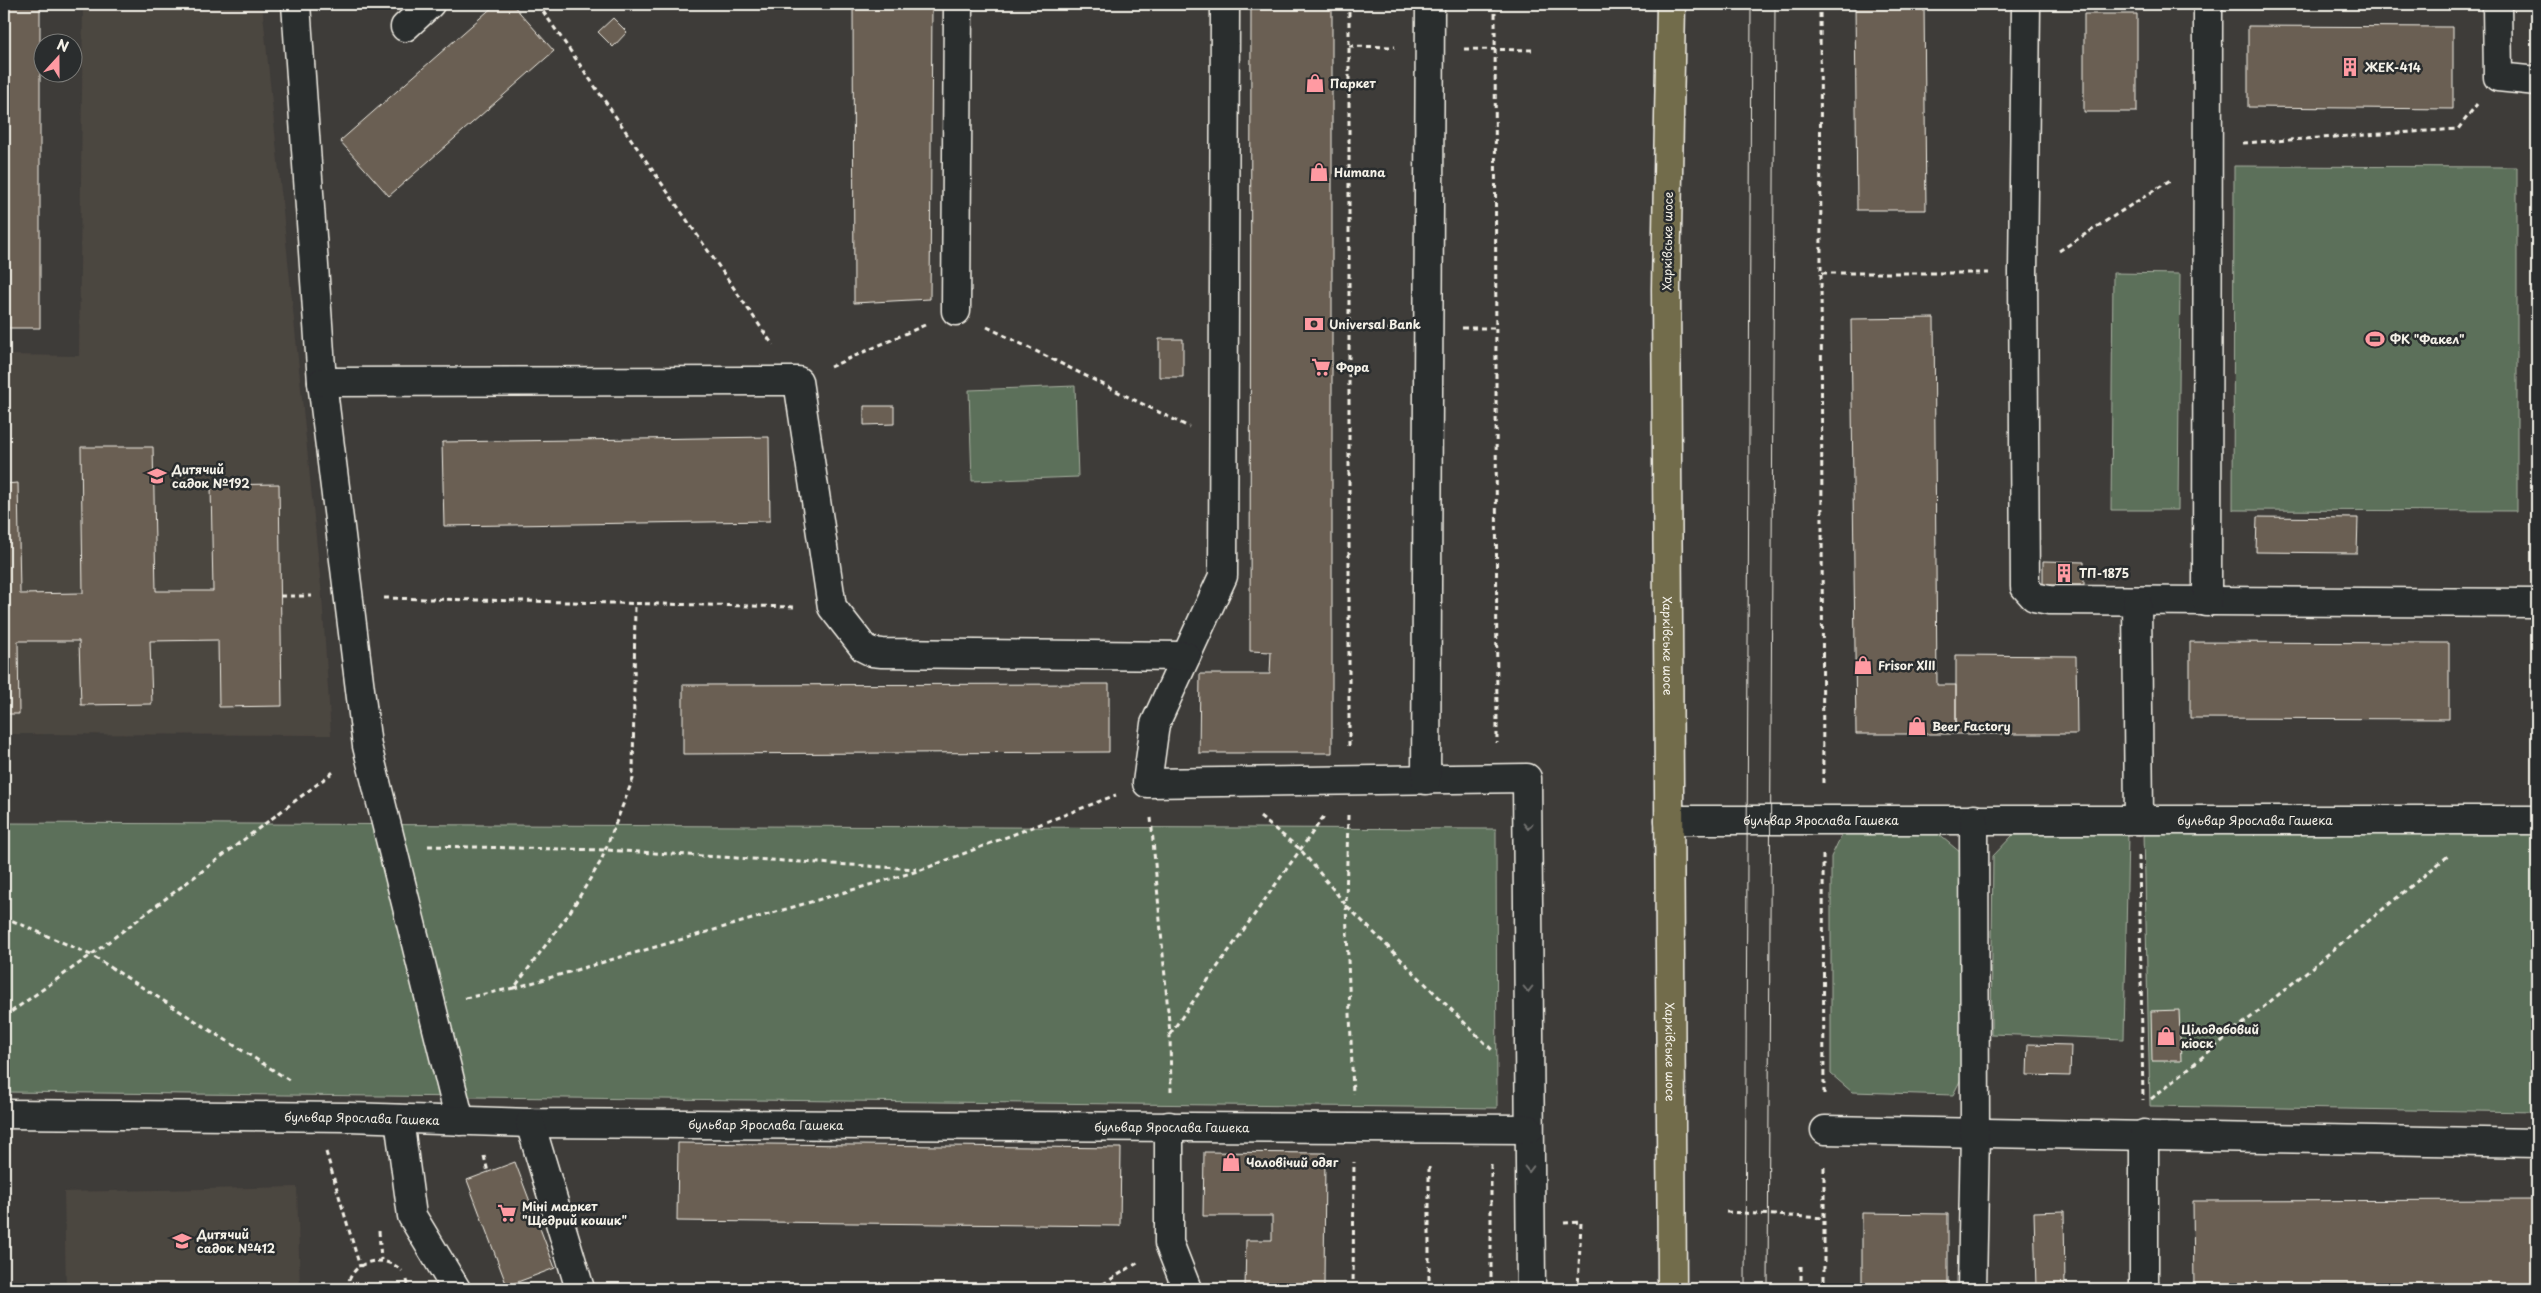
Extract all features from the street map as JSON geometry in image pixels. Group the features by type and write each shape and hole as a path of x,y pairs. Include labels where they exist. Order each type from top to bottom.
{"main road":[{"name":"Харківське шосе","path":"1671,4 1666,288 1672,1289"}],"street":[{"path":"296,4 322,382 367,746 460,1121"},
{"path":"405,27 430,4"},
{"path":"956,311 958,4"},
{"path":"1225,4 1223,576 1155,724 1147,783 1527,778 1531,1289"},
{"path":"1426,780 1430,4"},
{"path":"2026,4 2023,273 2024,587 2034,597 2049,600 2537,603"},
{"path":"2207,602 2208,4"},
{"path":"2497,4 2498,77 2537,81"},
{"path":"322,382 798,381 832,607 858,641 872,652 1186,656"},
{"path":"2137,601 2139,820"},
{"path":"1972,1289 1975,1132 1974,819"},
{"name":"бульвар Ярослава Гашека","path":"1669,820 2537,820"},
{"name":"бульвар Ярослава Гашека","path":"4,1114 316,1117 530,1123 1529,1129"},
{"path":"399,1119 412,1216 456,1289"},
{"path":"530,1123 580,1289"},
{"path":"1169,1126 1169,1244 1187,1289"},
{"path":"1825,1130 2144,1134 2537,1143"},
{"path":"2144,1134 2144,1289"}],"path":[{"path":"538,4 798,381 956,311 1223,444"},
{"path":"1349,4 1349,780 1346,906 1355,1128 1353,1289"},
{"path":"1495,4 1497,778"},
{"path":"1820,4 1824,1289"},
{"path":"280,596 832,607"},
{"path":"514,988 570,912 601,861 633,779 635,604"},
{"path":"4,1017 91,955 367,746"},
{"path":"1170,1034 1349,780"},
{"path":"432,1004 514,988 921,870 1147,783 1172,1072"},
{"path":"1216,783 1300,849 1346,906 1492,1050"},
{"path":"2139,820 2143,1106 2492,820"},
{"path":"393,845 606,850 921,870"},
{"path":"4,917 91,955 291,1080"},
{"path":"1492,1040 1492,1060"},
{"path":"316,1117 360,1267"},
{"path":"1429,1129 1429,1289"},
{"path":"1491,1129 1491,1289"},
{"path":"1726,1212 1823,1218"},
{"path":"1578,1289 1581,1222"},
{"path":"1094,1289 1169,1244"},
{"path":"347,1289 352,1273 376,1260 386,1261 404,1273 409,1289"},
{"path":"1801,1266 1801,1289"}],"shaded area":[{"name":"Дитячий садок №192","path":"83,4 262,4 322,596 331,735 4,734 4,355 79,356"},
{"name":"Дитячий садок №412","path":"297,1187 300,1289 66,1289 64,1192"}],"green space":[{"name":"ФК \"Факел\"","path":"2234,166 2517,167 2517,511 2233,510"},
{"path":"2113,273 2180,274 2178,510 2111,510"},
{"path":"1075,386 1078,477 972,481 969,390"},
{"path":"4,823 1496,829 1497,1108 4,1092"},
{"path":"1843,832 1937,833 1967,858 1967,1067 1953,1095 1852,1092 1831,1074 1831,857"},
{"path":"2128,833 2124,1039 1991,1034 1993,856 2013,835"},
{"path":"2144,833 2537,834 2537,1112 2150,1106"}],"building":[{"path":"4,4 40,4 40,32 32,32 32,82 40,82 40,328 4,328"},
{"path":"496,4 512,4 554,51 389,196 340,141"},
{"path":"853,4 932,4 930,299 854,303"},
{"path":"1251,4 1332,4 1332,753 1199,753 1200,674 1270,674 1271,652 1250,651"},
{"path":"1855,4 1924,4 1926,210 1857,210"},
{"path":"2084,14 2137,14 2137,112 2084,112"},
{"path":"613,18 627,32 613,47 598,32"},
{"name":"ЖЕК-414","path":"2248,26 2453,27 2453,109 2248,107"},
{"path":"1934,318 1937,685 1956,685 1956,734 1856,734 1851,319"},
{"path":"1159,339 1183,339 1183,377 1159,377"},
{"path":"864,406 894,406 894,424 864,425"},
{"path":"769,437 770,521 444,526 442,442"},
{"path":"81,447 153,447 156,591 213,591 211,485 279,484 282,706 219,707 218,640 150,641 152,704 81,705 79,641 18,641 19,714 4,714 4,484 18,483 20,594 83,593"},
{"path":"2257,517 2358,518 2357,553 2256,552"},
{"name":"ТП-1875","path":"2043,561 2084,562 2084,585 2043,585"},
{"path":"2190,642 2449,643 2449,719 2190,718"},
{"path":"1956,655 2076,656 2077,734 1956,734"},
{"path":"1109,684 1109,752 683,754 683,685"},
{"name":"Цілодобовий кіоск","path":"2179,1010 2181,1061 2152,1061 2151,1011"},
{"path":"2028,1044 2071,1045 2070,1076 2027,1075"},
{"path":"678,1143 1121,1148 1120,1226 677,1221"},
{"path":"4,1148 6,1148 6,1289 4,1289"},
{"path":"1204,1152 1325,1153 1324,1289 1245,1289 1246,1240 1272,1240 1272,1216 1203,1216"},
{"name":"Міні маркет \"Щедрий кошик\"","path":"515,1162 555,1268 507,1286 467,1180"},
{"path":"2537,1200 2537,1289 2471,1289 2471,1285 2264,1285 2264,1289 2194,1289 2193,1201"},
{"path":"2064,1211 2065,1288 2036,1288 2034,1212"},
{"path":"1862,1213 1948,1214 1948,1289 1862,1289"}],"tram line":[{"path":"1745,1289 1751,4"},
{"path":"1768,1289 1775,4"}],"place":[{"name":"ЖЕК-414","path":"2350,67"},
{"name":"Паркет","path":"1315,83"},
{"name":"Humana","path":"1319,172"},
{"name":"Universal Bank","path":"1314,324"},
{"name":"ФК \"Факел\"","path":"2375,339"},
{"name":"Фора","path":"1321,367"},
{"name":"Дитячий садок №192","path":"157,476"},
{"name":"ТП-1875","path":"2064,573"},
{"name":"Frisor XIII","path":"1863,665"},
{"name":"Beer Factory","path":"1917,726"},
{"name":"Цілодобовий кіоск","path":"2166,1036"},
{"name":"Чоловічий одяг","path":"1231,1162"},
{"name":"Міні маркет \"Щедрий кошик\"","path":"507,1213"},
{"name":"Дитячий садок №412","path":"182,1241"}]}
